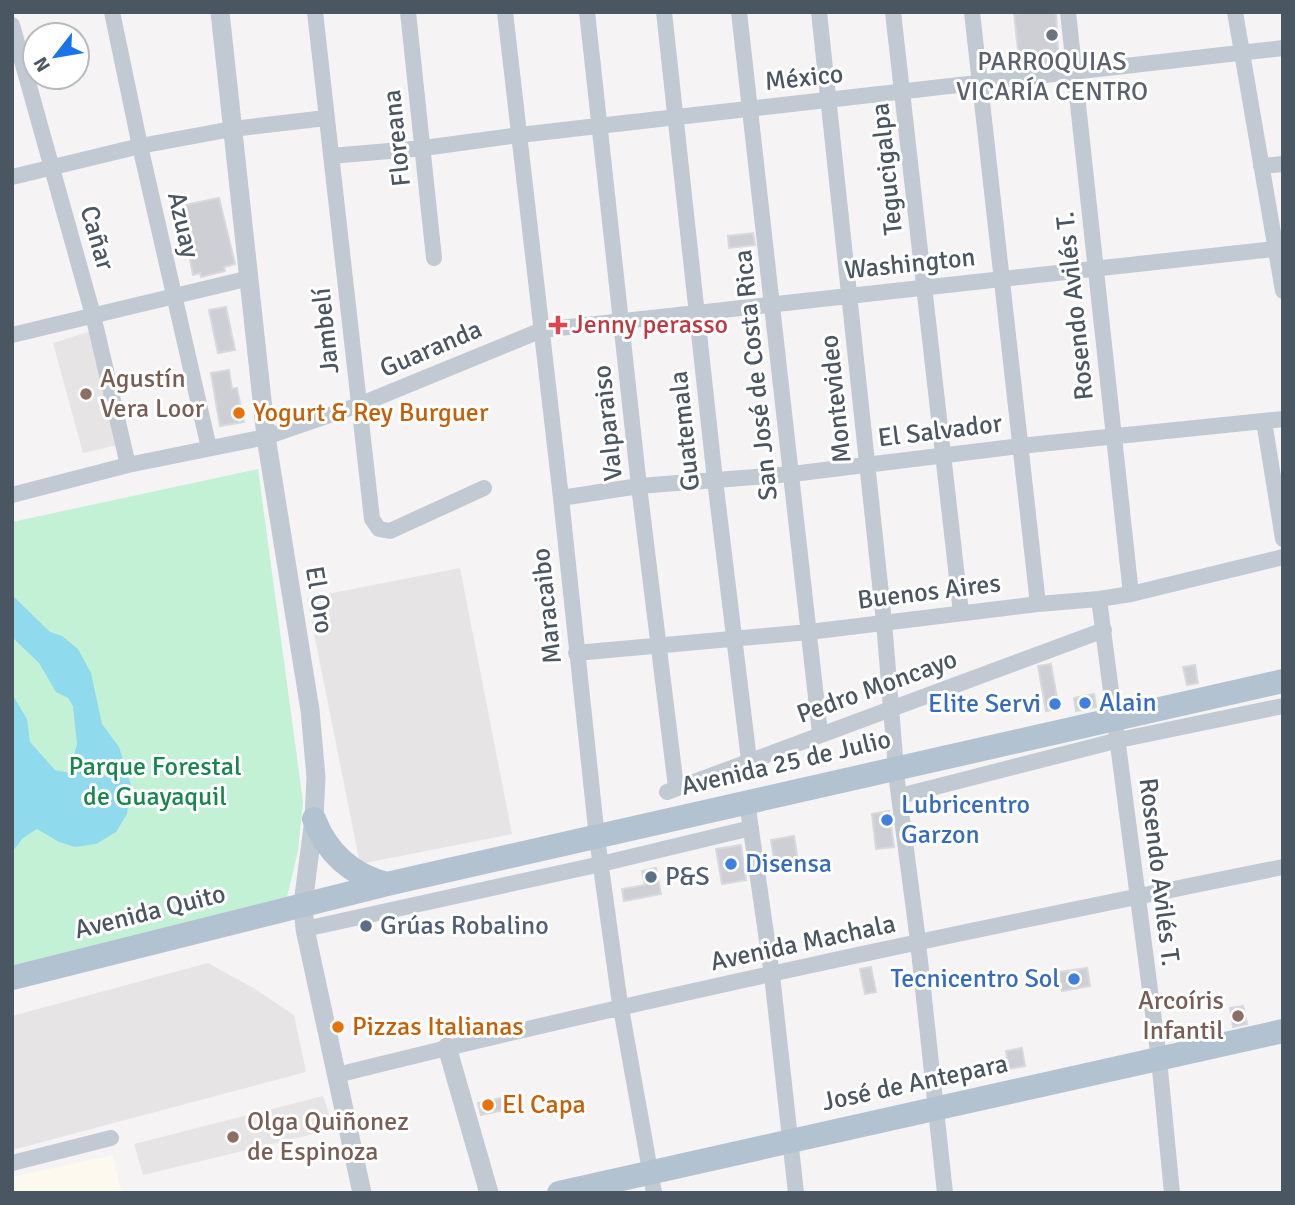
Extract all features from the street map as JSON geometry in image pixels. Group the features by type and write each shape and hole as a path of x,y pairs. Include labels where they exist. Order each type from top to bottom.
{"main road":[{"name":"Avenida 25 de Julio","path":"303,904 747,802 898,782 1117,729 1283,681"},
{"path":"314,818 325,841 342,861 363,876 387,884"},
{"name":"Avenida Quito","path":"12,978 303,904"},
{"name":"José de Antepara","path":"559,1193 653,1182 790,1141 1283,1031"}],"street":[{"name":"Azuay","path":"112,12 209,448"},
{"name":"El Oro","path":"220,12 266,437 310,710 316,777 314,818 303,904 305,929 362,1193"},
{"name":"Jambelí","path":"315,12 372,519 379,529 390,531 484,488"},
{"name":"Floreana","path":"408,12 434,258"},
{"name":"Maracaibo","path":"505,12 597,838 621,1008 653,1182"},
{"name":"Valparaiso","path":"587,12 672,790"},
{"name":"Guatemala","path":"664,12 715,480 749,760"},
{"name":"San José de Costa Rica","path":"739,12 820,733"},
{"name":"Montevideo","path":"819,12 884,622 898,782 945,1193"},
{"name":"Tegucigalpa","path":"893,12 961,613"},
{"path":"972,12 1038,604"},
{"name":"Rosendo Avilés T.","path":"1068,12 1130,594"},
{"path":"1235,12 1261,166 1279,248 1283,291"},
{"name":"Cañar","path":"12,25 93,315 128,465"},
{"name":"México","path":"331,156 424,148 600,125 1283,48"},
{"path":"12,177 140,146 232,129 326,118"},
{"path":"1261,166 1283,164"},
{"name":"Washington","path":"542,330 1279,248"},
{"path":"12,335 250,278"},
{"name":"Guaranda","path":"12,495 128,465 266,437 359,405 542,330"},
{"name":"El Salvador","path":"561,498 639,486 792,474 1020,446 1283,419"},
{"path":"1264,421 1283,539"},
{"name":"Buenos Aires","path":"576,653 809,632 1099,599 1283,557"},
{"name":"Rosendo Avilés T.","path":"1099,599 1159,1059 1172,1193"},
{"name":"Pedro Moncayo","path":"672,790 1104,630"},
{"name":"Avenida 25 de Julio","path":"1117,729 1283,706"},
{"path":"747,802 772,975 796,1193"},
{"path":"305,929 751,828"},
{"name":"Avenida Machala","path":"337,1075 447,1047 918,942 1283,867"},
{"path":"447,1047 489,1193"},
{"path":"12,1163 111,1138"}],"shaded area":[{"name":"Agustín Vera Loor","path":"91,331 118,445 83,453 53,343"},
{"path":"460,568 512,834 360,864 307,598"},
{"path":"208,963 294,1015 306,1072 12,1150 12,1016"},
{"name":"Olga Quiñonez de Espinoza","path":"323,1096 334,1129 143,1175 134,1144"},
{"path":"113,1155 122,1193 12,1193 12,1177"}],"green space":[{"name":"Parque Forestal de Guayaquil","path":"258,469 303,802 298,851 287,897 12,967 12,522"}],"water":[{"path":"12,595 50,632 62,636 78,649 91,673 102,724 119,747 131,785 127,814 116,832 96,844 75,847 59,842 37,829 23,838 12,852 12,694 27,719 30,742 55,770 69,773 77,744 73,706 68,698 56,692 39,663 12,637"}],"building":[{"path":"1056,12 1058,51 1046,64 1020,67 1014,14"},
{"path":"219,198 235,264 224,267 225,271 201,277 200,273 193,275 180,206"},
{"path":"753,233 755,245 729,248 728,236"},
{"path":"226,307 235,350 218,353 209,310"},
{"path":"229,370 232,389 237,388 244,422 220,426 211,373"},
{"path":"1051,664 1059,709 1046,711 1038,666"},
{"path":"1195,665 1198,683 1187,685 1183,667"},
{"name":"Alain","path":"1094,694 1096,707 1076,711 1074,698"},
{"path":"889,811 894,847 876,849 872,814"},
{"path":"794,836 798,861 775,865 771,840"},
{"name":"Disensa","path":"741,845 746,880 722,884 716,849"},
{"path":"656,868 661,894 624,901 622,889 645,885 642,871"},
{"path":"871,967 876,992 865,994 860,969"},
{"name":"Tecnicentro Sol","path":"1087,968 1090,986 1062,991 1059,972"},
{"name":"Arcoíris Infantil","path":"1243,1006 1247,1024 1233,1027 1230,1008"},
{"path":"1022,1048 1025,1066 1009,1069 1006,1051"},
{"path":"506,1097 509,1109 481,1115 478,1103"}],"place":[{"name":"PARROQUIAS VICARÍA CENTRO","path":"1052,35"},
{"name":"Jenny perasso","path":"558,325"},
{"name":"Agustín Vera Loor","path":"86,394"},
{"name":"Yogurt & Rey Burguer","path":"239,413"},
{"name":"Alain","path":"1085,703"},
{"name":"Elite Servi","path":"1055,704"},
{"name":"Lubricentro Garzon","path":"887,820"},
{"name":"Disensa","path":"731,864"},
{"name":"P&S","path":"651,877"},
{"name":"Grúas Robalino","path":"366,926"},
{"name":"Tecnicentro Sol","path":"1074,979"},
{"name":"Arcoíris Infantil","path":"1238,1016"},
{"name":"Pizzas Italianas","path":"338,1027"},
{"name":"El Capa","path":"488,1105"},
{"name":"Olga Quiñonez de Espinoza","path":"233,1137"}]}
